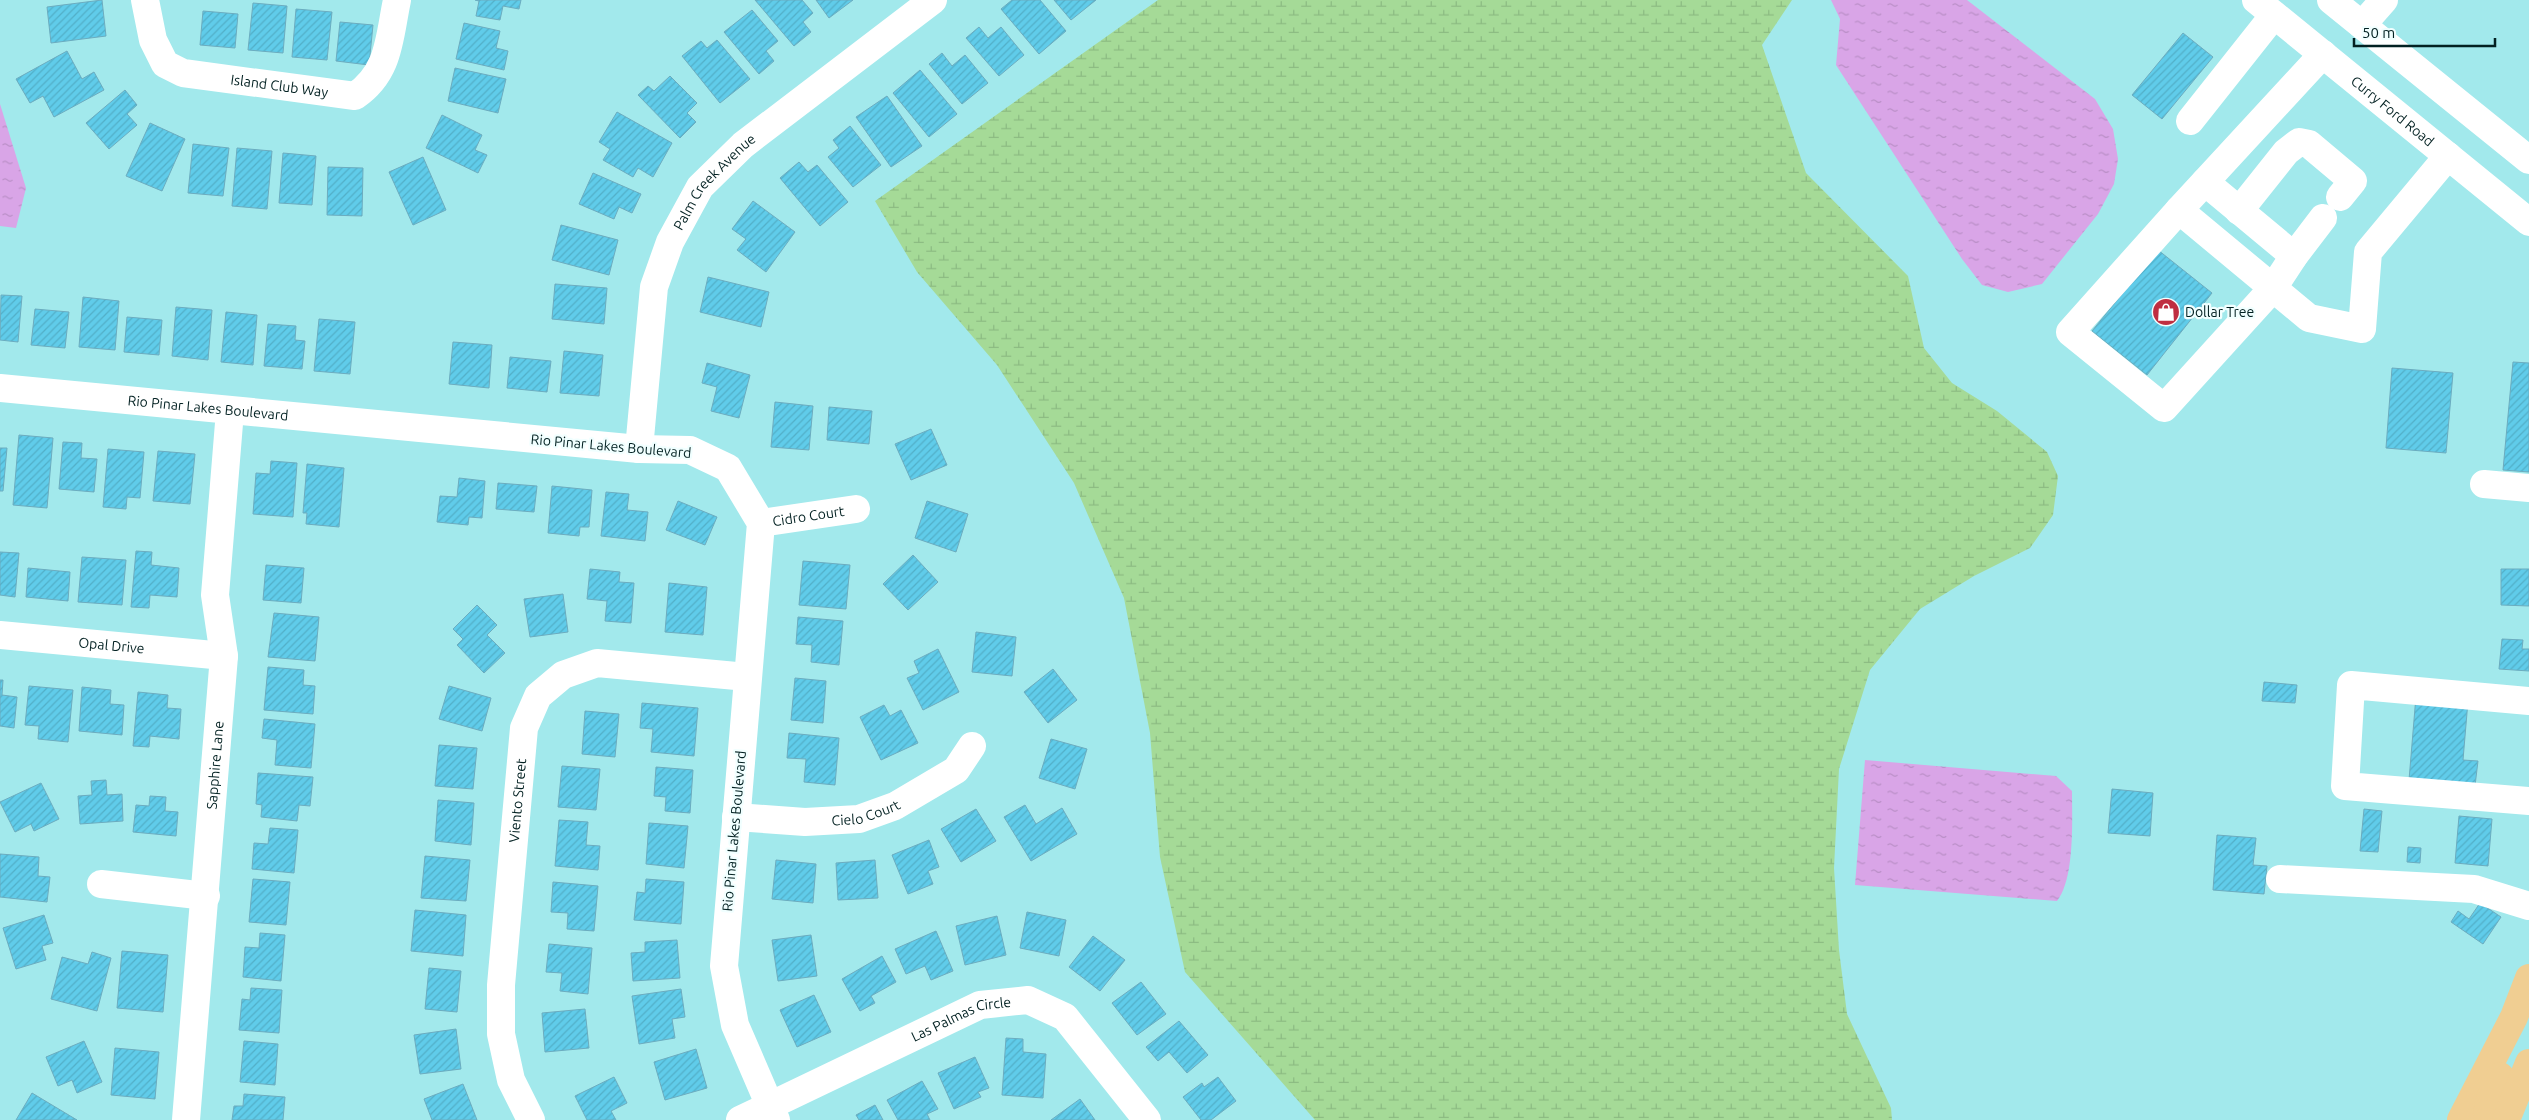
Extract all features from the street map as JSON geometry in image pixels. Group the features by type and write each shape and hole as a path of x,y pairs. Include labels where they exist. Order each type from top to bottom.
{"main road":[{"path":"2461,1120 2514,1016 2529,978"},
{"path":"2489,1120 2487,1114 2492,1095 2506,1060 2514,1016"},
{"path":"2506,1120 2529,1063"}],"street":[{"name":"Island Club Way","path":"145,0 153,40 165,64 184,73 355,96 371,85 385,60 396,0"},
{"name":"Palm Creek Avenue","path":"639,449 654,287 670,242 700,187 743,145 932,0"},
{"path":"2331,0 2529,160"},
{"path":"2362,25 2384,0"},
{"path":"2190,121 2265,7"},
{"name":"Curry Ford Road","path":"2265,7 2529,222"},
{"path":"2323,54 2179,210 2070,332 2164,408 2273,288 2294,256 2323,218"},
{"path":"2239,211 2286,152 2299,142 2309,144 2353,181 2340,197"},
{"path":"2179,210 2309,318 2362,329 2368,252 2448,156"},
{"path":"2206,182 2294,256"},
{"name":"Rio Pinar Lakes Boulevard","path":"0,388 639,449 690,450 728,468 761,523 724,966 735,1025 773,1113"},
{"name":"Sapphire Lane","path":"186,1120 206,896 224,656 215,595 230,410"},
{"path":"2484,484 2529,488"},
{"name":"Cidro Court","path":"761,523 856,509"},
{"name":"Opal Drive","path":"0,635 224,656"},
{"name":"Viento Street","path":"531,1120 511,1080 501,1034 501,985 524,728 538,696 563,675 597,663 747,677"},
{"path":"2529,702 2351,685 2345,786 2529,801"},
{"name":"Cielo Court","path":"736,817 804,822 859,818 895,806 956,770 972,746"},
{"path":"2280,879 2474,889 2529,906"},
{"path":"101,884 206,896"},
{"name":"Las Palmas Circle","path":"740,1120 773,1113 980,1006 1028,1000 1065,1017 1147,1120"}],"green space":[{"path":"1158,0 1792,0 1762,45 1806,173 1908,276 1924,348 1952,383 1997,411 2047,452 2058,476 2053,515 2030,548 1974,576 1920,609 1870,670 1839,769 1834,868 1839,950 1847,1014 1891,1108 1892,1120 1315,1120 1185,972 1160,857 1150,733 1124,598 1074,483 997,365 917,272 875,201"}],"water":[{"path":"1831,0 1967,0 2095,99 2113,129 2118,159 2114,184 2098,214 2042,284 2008,292 1982,285 1962,259 1836,65 1840,19"},
{"path":"0,104 26,188 16,228 0,226"},
{"path":"1865,760 2056,776 2072,791 2070,864 2063,891 2057,901 1855,885"}],"building":[{"path":"102,0 106,36 51,43 47,7"},
{"path":"475,0 521,0 519,9 503,6 500,20 476,16 479,1"},
{"path":"755,0 802,0 813,13 803,22 811,32 794,46"},
{"path":"816,0 853,0 829,18"},
{"path":"1012,0 1040,0 1066,31 1039,54 1001,9"},
{"path":"1054,0 1096,0 1071,20"},
{"path":"253,3 287,6 283,53 248,50"},
{"path":"296,9 332,12 327,60 292,57"},
{"path":"752,10 778,41 766,51 774,61 759,74 724,32"},
{"path":"203,11 238,14 235,48 200,45"},
{"path":"340,22 373,25 369,65 336,61"},
{"path":"464,23 500,31 496,48 508,51 504,70 456,59"},
{"path":"979,27 988,38 1001,27 1024,55 999,76 966,38"},
{"path":"2183,33 2213,57 2162,119 2132,95"},
{"path":"717,40 750,79 720,103 682,56 701,41 707,48"},
{"path":"67,51 82,79 94,72 104,90 54,117 43,96 30,103 16,79"},
{"path":"942,53 952,66 965,55 988,83 962,104 929,64"},
{"path":"455,68 506,79 498,113 448,101"},
{"path":"920,70 957,114 929,137 893,93"},
{"path":"670,76 697,103 687,113 696,122 680,138 638,95 648,86 654,91"},
{"path":"125,90 137,105 127,114 137,125 109,149 86,123"},
{"path":"887,96 922,146 891,167 856,117"},
{"path":"617,112 672,143 653,177 638,168 633,177 603,160 610,149 599,142"},
{"path":"442,115 482,135 475,150 487,155 478,173 426,148"},
{"path":"150,123 185,139 162,191 126,176"},
{"path":"850,126 881,165 853,187 828,157 839,148 833,140"},
{"path":"193,144 229,148 223,196 188,193"},
{"path":"237,148 272,151 267,209 232,206"},
{"path":"283,153 316,156 312,205 279,203"},
{"path":"423,157 446,210 413,225 389,172"},
{"path":"799,162 808,172 817,165 848,202 820,226 780,178"},
{"path":"328,167 363,168 362,216 327,215"},
{"path":"593,173 641,194 632,213 619,207 614,219 579,204"},
{"path":"753,201 795,232 766,272 737,250 746,239 732,229"},
{"path":"561,225 618,240 609,275 552,260"},
{"path":"2158,250 2212,293 2147,375 2092,331"},
{"path":"708,277 769,292 761,327 700,312"},
{"path":"555,284 607,288 604,324 552,319"},
{"path":"1,295 22,296 18,342 0,340"},
{"path":"83,297 119,301 115,350 79,347"},
{"path":"176,307 212,310 208,360 172,356"},
{"path":"35,309 69,312 65,348 31,345"},
{"path":"226,312 257,315 253,365 221,362"},
{"path":"127,317 162,320 159,355 124,352"},
{"path":"319,319 355,322 350,374 314,371"},
{"path":"268,324 296,326 295,340 305,341 302,369 264,366"},
{"path":"453,342 492,345 489,388 449,384"},
{"path":"564,351 603,355 599,396 560,393"},
{"path":"510,357 551,361 547,392 507,388"},
{"path":"2513,362 2529,363 2529,472 2503,470"},
{"path":"707,363 750,375 739,418 711,411 717,387 702,383"},
{"path":"2392,368 2453,373 2446,453 2386,448"},
{"path":"775,402 813,406 809,450 771,447"},
{"path":"829,407 872,411 869,444 827,440"},
{"path":"931,429 947,465 911,480 895,444"},
{"path":"19,435 53,438 47,508 13,505"},
{"path":"63,442 82,443 81,458 97,459 94,492 59,489"},
{"path":"0,448 7,448 3,491 0,491"},
{"path":"108,449 144,452 140,498 127,497 126,509 103,507"},
{"path":"158,451 195,454 190,504 153,501"},
{"path":"271,461 297,463 293,517 253,514 256,473 270,474"},
{"path":"307,464 344,468 339,527 306,524 307,513 303,513"},
{"path":"459,478 485,481 482,518 469,517 468,525 437,522 440,496 457,497"},
{"path":"498,483 537,486 534,512 496,509"},
{"path":"552,486 592,490 589,527 580,527 579,536 548,533"},
{"path":"606,492 629,494 627,510 648,512 645,541 601,536"},
{"path":"678,501 717,517 705,545 666,530"},
{"path":"927,501 968,514 956,552 915,538"},
{"path":"136,551 152,552 151,565 179,568 177,597 150,595 149,608 131,607"},
{"path":"0,552 19,553 15,597 0,595"},
{"path":"913,555 938,582 908,610 883,584"},
{"path":"82,557 126,560 122,605 78,602"},
{"path":"803,561 850,565 846,609 799,605"},
{"path":"266,565 304,568 301,603 263,600"},
{"path":"28,568 70,572 68,601 26,597"},
{"path":"590,569 620,572 619,582 634,583 631,623 605,621 607,601 587,599"},
{"path":"2501,569 2529,569 2529,606 2501,605"},
{"path":"669,583 707,587 703,635 665,632"},
{"path":"563,594 568,632 530,637 524,599"},
{"path":"477,605 497,625 487,635 505,653 484,673 457,645 463,639 453,629"},
{"path":"274,613 319,617 315,661 268,657"},
{"path":"798,617 843,621 839,665 811,662 812,645 796,644"},
{"path":"976,632 1016,637 1012,676 972,672"},
{"path":"2502,639 2523,640 2522,649 2529,649 2529,671 2499,669"},
{"path":"938,649 959,692 923,710 907,678 919,673 914,661"},
{"path":"268,667 304,670 303,685 315,686 313,714 264,710"},
{"path":"1053,669 1077,700 1048,723 1024,692"},
{"path":"795,678 826,681 823,723 791,720"},
{"path":"0,680 3,680 2,695 17,697 14,728 0,726"},
{"path":"2264,682 2297,685 2295,703 2262,701"},
{"path":"29,686 73,690 68,742 38,739 39,726 25,725"},
{"path":"449,686 491,698 482,731 439,719"},
{"path":"82,687 111,690 110,704 124,705 122,735 79,731"},
{"path":"138,692 168,695 167,708 181,709 179,739 150,736 149,747 133,746"},
{"path":"2416,696 2468,701 2463,760 2478,761 2475,786 2409,780"},
{"path":"642,703 698,708 694,756 651,752 653,729 640,728"},
{"path":"884,705 890,716 901,710 918,743 881,760 860,717"},
{"path":"585,711 619,714 615,757 582,754"},
{"path":"264,719 315,724 311,768 275,765 277,740 262,738"},
{"path":"789,733 839,738 835,785 804,782 806,759 787,758"},
{"path":"1051,739 1087,749 1075,789 1039,778"},
{"path":"439,745 477,748 473,789 435,786"},
{"path":"562,766 600,769 596,810 558,807"},
{"path":"656,767 693,770 690,813 665,811 666,797 654,796"},
{"path":"258,773 313,777 310,806 299,805 297,821 261,817 262,805 256,804"},
{"path":"106,780 107,795 122,794 123,821 80,824 78,796 92,795 91,781"},
{"path":"41,783 59,819 34,831 31,824 15,832 0,802"},
{"path":"2112,789 2153,793 2150,836 2108,833"},
{"path":"150,796 166,797 165,811 178,812 176,836 133,832 136,805 149,806"},
{"path":"438,800 474,803 471,845 435,841"},
{"path":"1025,805 1036,824 1062,808 1077,834 1031,861 1004,817"},
{"path":"976,809 996,841 961,862 941,829"},
{"path":"2364,809 2382,811 2378,852 2360,851"},
{"path":"2459,816 2492,819 2488,866 2455,863"},
{"path":"559,820 588,822 586,845 600,846 598,870 555,866"},
{"path":"649,823 688,826 684,868 646,864"},
{"path":"270,828 298,830 294,873 252,869 254,843 268,844"},
{"path":"2217,835 2256,838 2253,865 2267,866 2264,894 2213,890"},
{"path":"929,840 939,867 928,871 933,884 908,894 892,855"},
{"path":"2408,847 2421,848 2420,863 2407,862"},
{"path":"0,854 39,857 38,876 50,877 47,902 0,897"},
{"path":"425,856 470,860 466,901 421,898"},
{"path":"776,860 816,864 813,903 772,899"},
{"path":"875,860 878,898 838,900 836,863"},
{"path":"253,879 290,882 286,925 249,922"},
{"path":"646,879 684,882 681,924 634,920 637,892 645,893"},
{"path":"553,882 598,886 594,931 567,929 568,913 551,912"},
{"path":"2480,903 2501,917 2483,944 2451,922 2458,911 2469,919"},
{"path":"415,910 466,915 463,956 411,951"},
{"path":"1027,912 1066,920 1059,956 1020,948"},
{"path":"44,915 53,943 42,946 46,960 16,969 3,928"},
{"path":"997,916 1006,955 965,965 956,926"},
{"path":"936,931 953,971 931,980 925,966 906,974 895,949"},
{"path":"260,933 285,935 281,981 243,977 245,947 259,948"},
{"path":"811,935 817,976 778,981 772,940"},
{"path":"1093,936 1125,960 1100,991 1069,967"},
{"path":"677,940 680,978 633,981 631,953 645,952 645,942"},
{"path":"549,944 592,948 588,994 560,991 562,973 546,972"},
{"path":"122,951 168,955 163,1012 117,1008"},
{"path":"92,952 111,958 97,1011 51,999 62,957 88,964"},
{"path":"882,956 896,982 871,996 875,1003 860,1011 842,979"},
{"path":"429,968 461,971 457,1012 425,1009"},
{"path":"1141,982 1166,1014 1137,1035 1112,1003"},
{"path":"251,988 282,990 279,1033 239,1030 242,999 250,1000"},
{"path":"681,989 685,1017 672,1019 675,1038 639,1044 632,996"},
{"path":"814,995 831,1032 797,1047 780,1010"},
{"path":"585,1009 589,1048 545,1052 542,1013"},
{"path":"1179,1021 1208,1055 1187,1073 1169,1052 1158,1061 1146,1047"},
{"path":"456,1029 461,1069 420,1074 414,1035"},
{"path":"1006,1038 1023,1039 1023,1052 1046,1054 1043,1098 1002,1095"},
{"path":"84,1041 102,1082 77,1093 72,1080 58,1086 46,1057"},
{"path":"244,1041 278,1044 275,1085 240,1082"},
{"path":"115,1048 159,1052 155,1099 111,1095"},
{"path":"696,1049 707,1088 665,1100 654,1062"},
{"path":"975,1057 989,1088 978,1092 981,1097 954,1109 938,1073"},
{"path":"614,1077 627,1103 611,1111 616,1120 587,1120 575,1096"},
{"path":"1218,1077 1236,1101 1211,1120 1201,1120 1183,1097 1202,1083 1204,1087"},
{"path":"922,1081 938,1109 927,1114 930,1120 898,1120 887,1100"},
{"path":"463,1084 477,1120 432,1120 424,1099"},
{"path":"32,1093 77,1120 16,1120"},
{"path":"244,1094 285,1097 283,1120 232,1120 234,1106 243,1106"},
{"path":"1080,1099 1095,1120 1051,1120"},
{"path":"875,1105 883,1120 859,1120 856,1115"}],"place":[{"name":"Dollar Tree","path":"2166,312"}]}
